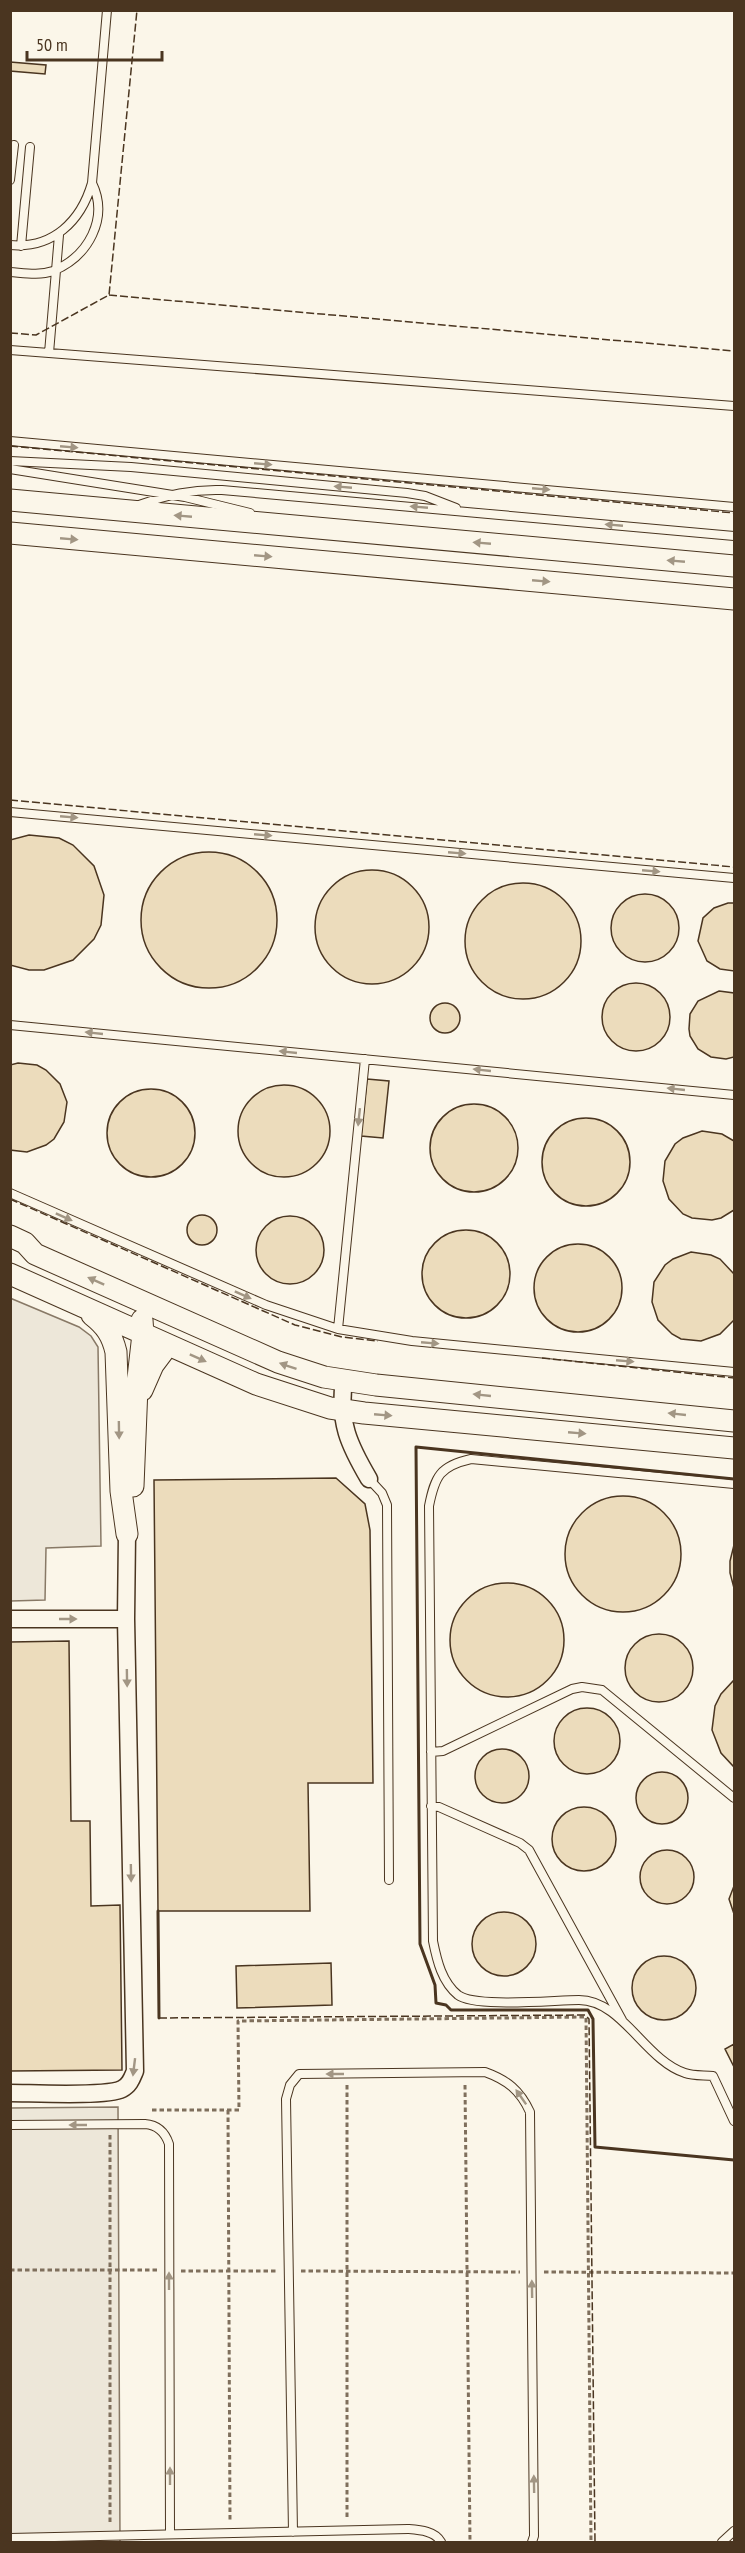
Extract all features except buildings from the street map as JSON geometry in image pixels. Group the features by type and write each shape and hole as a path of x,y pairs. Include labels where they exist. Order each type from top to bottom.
{"street":[{"path":"10,500 735,566"},
{"path":"10,533 735,598"},
{"path":"10,1236 25,1243 35,1254 137,1314 168,1345 287,1396 342,1410 735,1448"},
{"path":"10,1251 18,1255 35,1254"},
{"path":"10,1274 77,1304 104,1324 112,1338 116,1352 121,1491 127,1534 126,1619 135,2071 130,2083 121,2090 103,2093 10,2093"},
{"path":"77,1304 137,1314 305,1372 344,1381 735,1421"},
{"path":"118,1400 123,1342 137,1314"},
{"path":"127,1534 133,1505 137,1314"},
{"path":"135,1413 153,1365 168,1345"},
{"path":"344,1381 342,1410 346,1435 369,1479"},
{"path":"10,1619 126,1619"}],"lane":[{"path":"10,245 21,246 41,242 59,235 76,218 86,201 92,183 107,10"},
{"path":"10,180 14,145"},
{"path":"21,246 30,147"},
{"path":"10,272 40,274 56,269 75,255 94,232 100,207 92,183"},
{"path":"49,353 59,235"},
{"path":"10,350 735,406"},
{"path":"10,441 735,507"},
{"path":"10,461 130,467 407,493 444,502 461,511"},
{"path":"10,469 170,495 309,527"},
{"path":"123,510 197,489 222,490 735,536"},
{"path":"10,812 735,878"},
{"path":"10,1025 735,1095"},
{"path":"338,1329 365,1059"},
{"path":"10,1193 266,1305 338,1329 412,1341 735,1372"},
{"path":"735,1484 471,1459 453,1463 444,1469 437,1477 429,1506 432,1941 444,1977 456,1993 474,2002 588,2000 604,2007 662,2060 685,2073 713,2076 735,2121"},
{"path":"369,1479 382,1493 387,1505 389,1880"},
{"path":"431,1752 443,1751 572,1689 592,1688 602,1690 735,1798"},
{"path":"431,1806 439,1807 509,1838 529,1850 626,2026"},
{"path":"293,2532 286,2099 290,2085 299,2074 485,2072 500,2077 513,2086 523,2098 530,2112 534,2536 532,2542"},
{"path":"10,2125 151,2125 163,2132 167,2138 170,2534"},
{"path":"10,2538 424,2531 441,2542"},
{"path":"722,2542 735,2531"}],"path":[{"path":"145,2110 239,2110 238,2021 585,2017 591,2542"},
{"path":"465,2073 470,2542"},
{"path":"347,2074 347,2531"},
{"path":"228,2110 230,2533"},
{"path":"110,2124 110,2535"},
{"path":"10,2270 735,2273"}],"shaded area":[{"path":"10,1298 79,1327 91,1336 98,1347 101,1546 46,1548 45,1600 11,1601"},
{"path":"118,2107 120,2542 11,2542 10,2108"}],"fence":[{"path":"10,333 36,335 109,295 137,10"},
{"path":"109,295 734,351"},
{"path":"10,446 734,513"},
{"path":"10,800 734,867"},
{"path":"10,1199 295,1325 342,1337 378,1341"},
{"path":"542,1358 734,1378"},
{"path":"159,2018 585,2015 589,2019 595,2542"}],"wall":[{"path":"734,1479 416,1447 420,1944 435,1985 436,2003 446,2005 451,2010 588,2010 593,2019 595,2147 734,2160"},
{"path":"158,1911 159,2018"}]}
